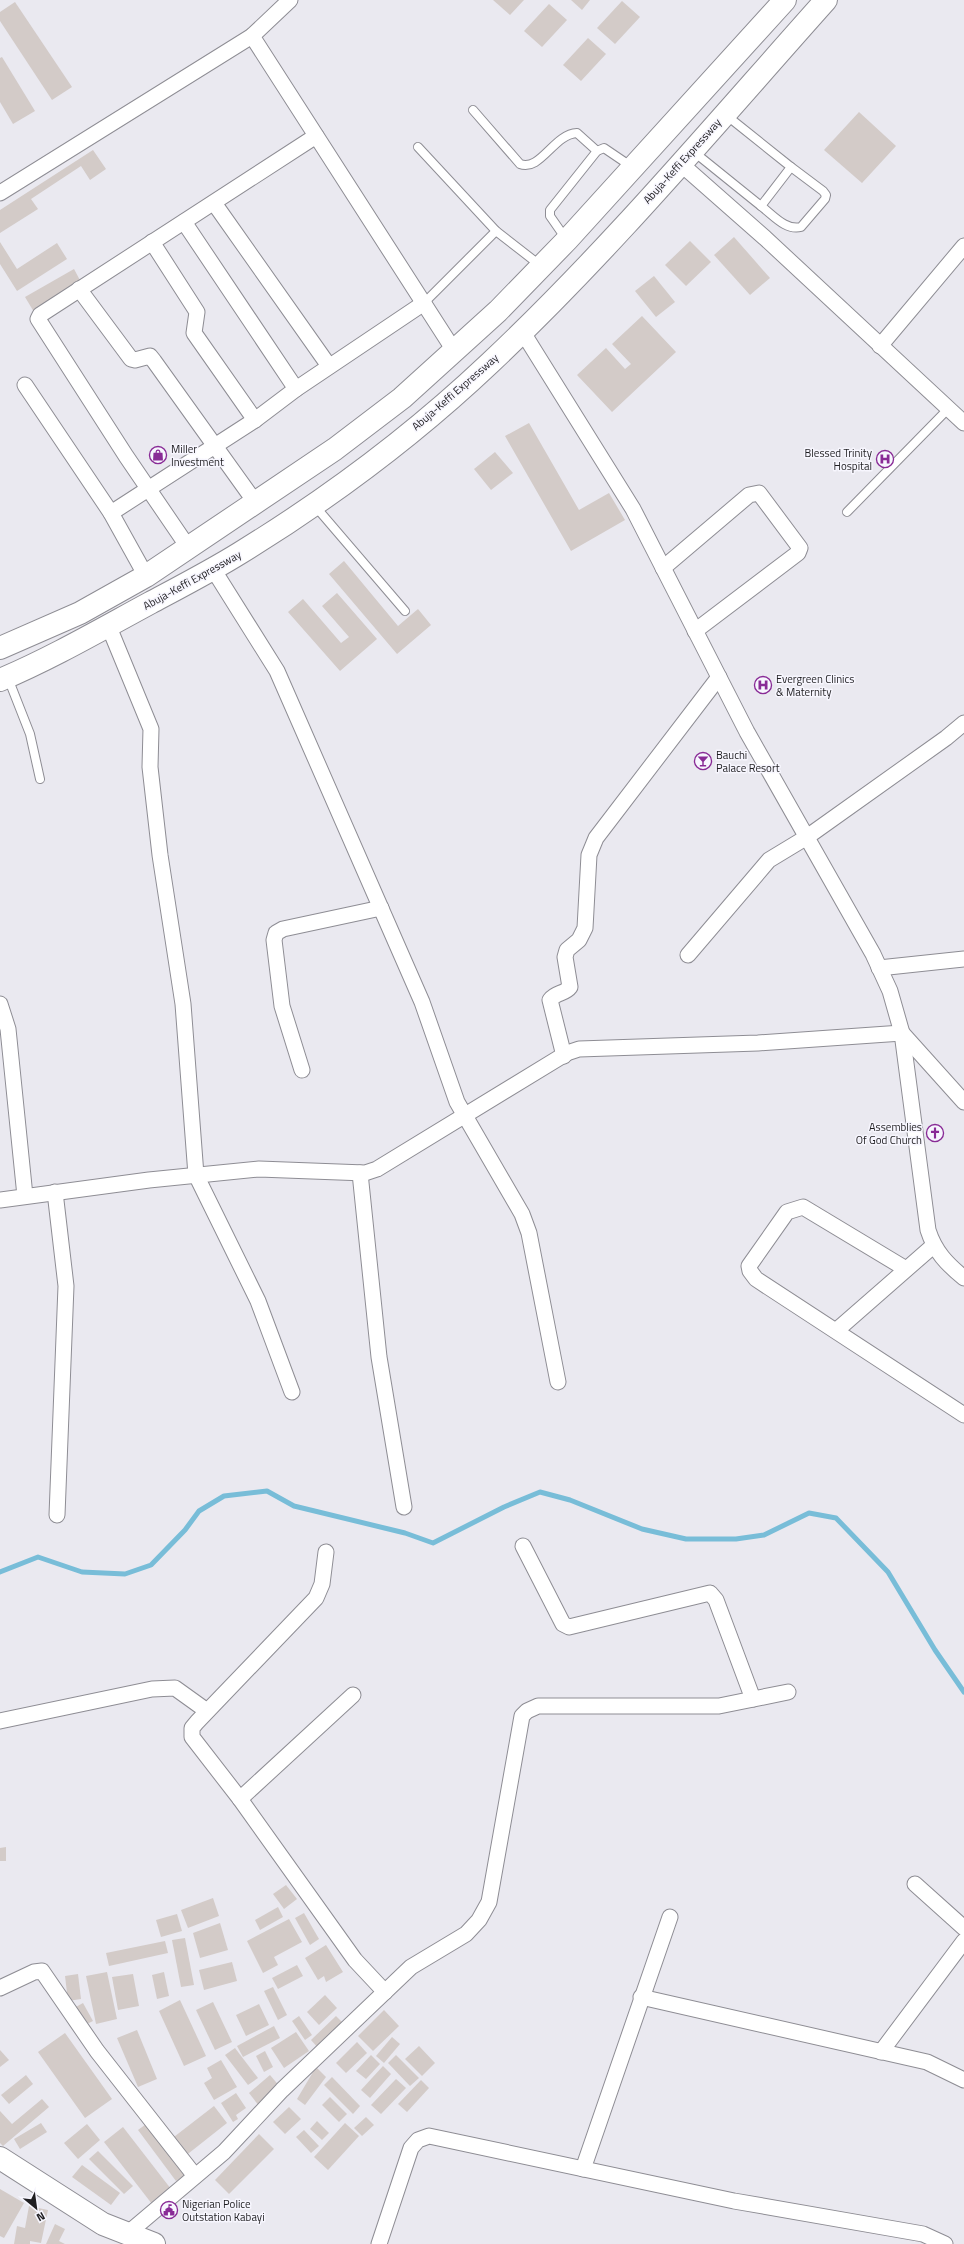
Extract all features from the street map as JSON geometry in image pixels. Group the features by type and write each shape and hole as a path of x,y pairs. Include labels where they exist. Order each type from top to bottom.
{"main road":[{"path":"0,648 80,613 146,576 282,485 370,423 455,352 498,311 567,240 785,0"},
{"name":"Abuja-Keffi Expressway","path":"4,679 109,626 241,553 306,509 424,421 490,364 522,331 687,157 826,0"},
{"path":"282,485 286,502 306,509"},
{"path":"225,523 234,532 241,543 241,553"},
{"path":"0,2158 102,2224 154,2244"}],"street":[{"path":"0,193 252,36 290,0"},
{"path":"252,36 455,352"},
{"path":"188,547 39,324 38,319 40,315 79,289 316,136"},
{"path":"687,157 765,238 964,424"},
{"path":"214,203 330,366"},
{"path":"184,222 296,389"},
{"path":"152,242 197,312 194,333 255,420"},
{"path":"880,346 964,246"},
{"path":"79,289 131,359 135,360 150,356 255,502"},
{"path":"111,513 255,420 296,389 424,303"},
{"path":"522,331 633,508 747,732 879,968 890,991 902,1033 928,1230 933,1246 944,1262 964,1278"},
{"path":"25,385 111,513 146,576"},
{"path":"663,568 749,495 755,492 759,493 800,548 798,553 695,631"},
{"path":"213,569 277,671 422,1002 457,1102 522,1214 529,1233 558,1382"},
{"path":"109,626 151,728 150,767 160,855 183,1004 196,1176 258,1301 292,1392"},
{"path":"564,1056 550,1000 554,995 567,991 570,987 565,957 567,950 580,940 585,928 590,855 596,838 719,677"},
{"path":"688,955 769,860 806,837 946,738 964,723"},
{"path":"302,1070 282,1006 274,940 276,933 283,929 381,908"},
{"path":"879,968 964,959"},
{"path":"0,1004 8,1030 25,1196"},
{"path":"0,1200 55,1192 259,1169 360,1173 377,1169 464,1115 564,1056 580,1049 758,1043 902,1033"},
{"path":"902,1033 964,1102"},
{"path":"360,1173 379,1357 404,1507"},
{"path":"55,1192 66,1286 57,1516"},
{"path":"906,1269 803,1207 787,1212 749,1266 750,1271 756,1279 837,1330 964,1415"},
{"path":"837,1330 933,1246"},
{"path":"523,1546 563,1624 569,1627 710,1593 716,1600 753,1699"},
{"path":"326,1552 322,1584 316,1598 207,1711 192,1728 192,1737 240,1799 355,1960 385,1992"},
{"path":"0,1721 152,1689 175,1688 207,1711"},
{"path":"127,2234 224,2152 282,2090 410,1967 466,1934 479,1920 489,1902 522,1716 527,1711 538,1706 719,1706 788,1692"},
{"path":"240,1799 353,1694"},
{"path":"916,1884 964,1928"},
{"path":"583,2169 641,1997 670,1917"},
{"path":"881,2052 964,1941"},
{"path":"0,1988 34,1972 42,1971 97,2050 195,2176"},
{"path":"641,1997 928,2062 964,2080"},
{"path":"379,2244 411,2148 418,2140 429,2136 734,2201 923,2234 945,2244"}],"lane":[{"path":"473,110 520,164 526,166 534,164 561,138 570,134 577,133 597,150"},
{"path":"687,157 761,206 789,227 801,227 825,200 826,195 823,191 725,113"},
{"path":"418,148 496,231 541,266"},
{"path":"567,240 550,216 550,210 597,150 604,148 632,168"},
{"path":"761,206 791,167"},
{"path":"424,303 496,231"},
{"path":"847,512 948,409"},
{"path":"306,509 405,611"},
{"path":"4,679 30,734 40,779"}],"building":[{"path":"493,0 524,0 510,15"},
{"path":"571,0 590,0 582,10"},
{"path":"622,1 640,17 615,44 597,28"},
{"path":"15,2 72,87 52,100 0,21 0,12"},
{"path":"549,4 567,20 542,47 524,31"},
{"path":"588,38 606,54 581,81 563,65"},
{"path":"2,57 35,111 13,124 0,102 0,58"},
{"path":"859,112 896,146 862,183 824,150"},
{"path":"93,150 106,169 90,180 81,166 31,199 38,209 0,233 0,210"},
{"path":"734,237 770,278 750,295 714,255"},
{"path":"690,241 711,262 686,286 665,265"},
{"path":"0,242 17,269 57,243 67,259 17,291 0,264"},
{"path":"74,269 82,284 34,312 25,297"},
{"path":"654,276 675,302 656,317 635,291"},
{"path":"642,316 676,352 612,412 577,375 606,348 625,369 631,364 612,344"},
{"path":"529,423 579,510 609,493 625,520 571,551 505,436"},
{"path":"495,452 513,473 491,490 474,469"},
{"path":"344,561 398,626 418,609 431,625 397,654 329,574"},
{"path":"337,593 377,639 340,671 288,612 303,599 341,643 349,637 322,606"},
{"path":"6,1847 6,1861 0,1861 0,1848"},
{"path":"286,1885 297,1899 284,1909 273,1894"},
{"path":"213,1898 219,1916 188,1928 181,1910"},
{"path":"278,1907 283,1917 260,1930 255,1920"},
{"path":"304,1913 319,1939 310,1945 295,1918"},
{"path":"177,1914 182,1931 161,1937 156,1920"},
{"path":"289,1919 302,1942 274,1957 278,1965 263,1973 247,1941"},
{"path":"220,1923 228,1950 200,1958 193,1933"},
{"path":"185,1938 194,1985 181,1987 172,1940"},
{"path":"165,1941 168,1953 109,1966 106,1953"},
{"path":"326,1945 343,1972 326,1982 324,1976 318,1980 305,1958"},
{"path":"232,1962 237,1981 204,1990 199,1970"},
{"path":"297,1965 303,1976 278,1989 272,1978"},
{"path":"107,1972 117,2019 96,2024 86,1976"},
{"path":"164,1972 169,1996 157,1999 152,1975"},
{"path":"78,1974 81,1999 68,2001 65,1976"},
{"path":"133,1974 139,2006 118,2010 112,1977"},
{"path":"273,1987 287,2015 278,2020 264,1991"},
{"path":"325,1995 337,2008 319,2025 307,2012"},
{"path":"180,2000 206,2056 184,2066 159,2011"},
{"path":"213,2002 232,2042 215,2050 196,2010"},
{"path":"83,2003 93,2021 83,2026 74,2008"},
{"path":"259,2004 269,2025 246,2036 236,2015"},
{"path":"384,2010 399,2026 373,2051 358,2036"},
{"path":"299,2016 312,2035 305,2040 292,2021"},
{"path":"336,2016 344,2024 319,2049 311,2040"},
{"path":"274,2026 280,2038 243,2057 237,2046"},
{"path":"137,2030 157,2079 138,2087 117,2038"},
{"path":"296,2032 309,2051 284,2068 271,2048"},
{"path":"65,2033 112,2099 85,2118 38,2052"},
{"path":"392,2037 400,2044 384,2063 376,2056"},
{"path":"357,2042 367,2053 346,2073 336,2063"},
{"path":"419,2046 435,2063 422,2076 405,2059"},
{"path":"235,2048 258,2078 248,2085 225,2055"},
{"path":"0,2050 9,2060 0,2067"},
{"path":"265,2051 273,2067 264,2072 256,2056"},
{"path":"371,2055 380,2064 366,2079 356,2071"},
{"path":"396,2055 419,2078 410,2086 388,2063"},
{"path":"221,2060 237,2087 214,2100 204,2083 212,2078 207,2068"},
{"path":"383,2066 391,2074 370,2098 361,2090"},
{"path":"316,2067 326,2077 305,2105 297,2099"},
{"path":"26,2075 33,2084 9,2104 1,2095"},
{"path":"270,2075 281,2088 259,2106 249,2093"},
{"path":"332,2077 360,2106 353,2114 324,2085"},
{"path":"396,2079 406,2088 381,2114 371,2105"},
{"path":"421,2080 429,2088 407,2112 398,2104"},
{"path":"236,2093 246,2108 236,2115 238,2119 233,2122 221,2103"},
{"path":"330,2097 347,2114 339,2122 322,2105"},
{"path":"42,2099 49,2107 3,2146 0,2143 0,2111 12,2124"},
{"path":"214,2106 227,2123 184,2157 170,2140"},
{"path":"289,2107 301,2119 285,2134 273,2122"},
{"path":"366,2117 374,2125 362,2136 354,2128"},
{"path":"317,2121 329,2133 322,2140 310,2129"},
{"path":"149,2122 187,2174 176,2181 138,2130"},
{"path":"41,2123 47,2132 20,2149 14,2139"},
{"path":"345,2123 359,2136 328,2170 314,2157"},
{"path":"87,2124 100,2140 78,2159 64,2143"},
{"path":"123,2127 171,2189 152,2204 104,2142"},
{"path":"304,2130 319,2146 311,2153 296,2137"},
{"path":"259,2134 274,2149 229,2194 215,2180"},
{"path":"98,2151 133,2186 124,2194 89,2159"},
{"path":"82,2165 120,2193 111,2205 72,2177"},
{"path":"0,2189 24,2203 4,2238 0,2236"},
{"path":"29,2206 48,2210 41,2243 30,2241 30,2244 14,2244 17,2226 25,2228"},
{"path":"55,2224 65,2229 59,2241 65,2244 46,2244"}],"waterway":[{"path":"0,1572 38,1557 82,1572 125,1574 151,1565 185,1530 199,1511 224,1496 267,1491 294,1506 405,1533 433,1543 504,1507 540,1492 570,1500 642,1529 686,1539 736,1539 764,1535 809,1513 836,1518 888,1572 935,1650 964,1692"}],"place":[{"name":"Miller Investment","path":"158,455"},
{"name":"Blessed Trinity Hospital","path":"885,459"},
{"name":"Evergreen Clinics & Maternity","path":"763,685"},
{"name":"Bauchi Palace Resort","path":"703,761"},
{"name":"Assemblies Of God Church","path":"935,1133"},
{"name":"Nigerian Police Outstation Kabayi","path":"169,2210"}]}
